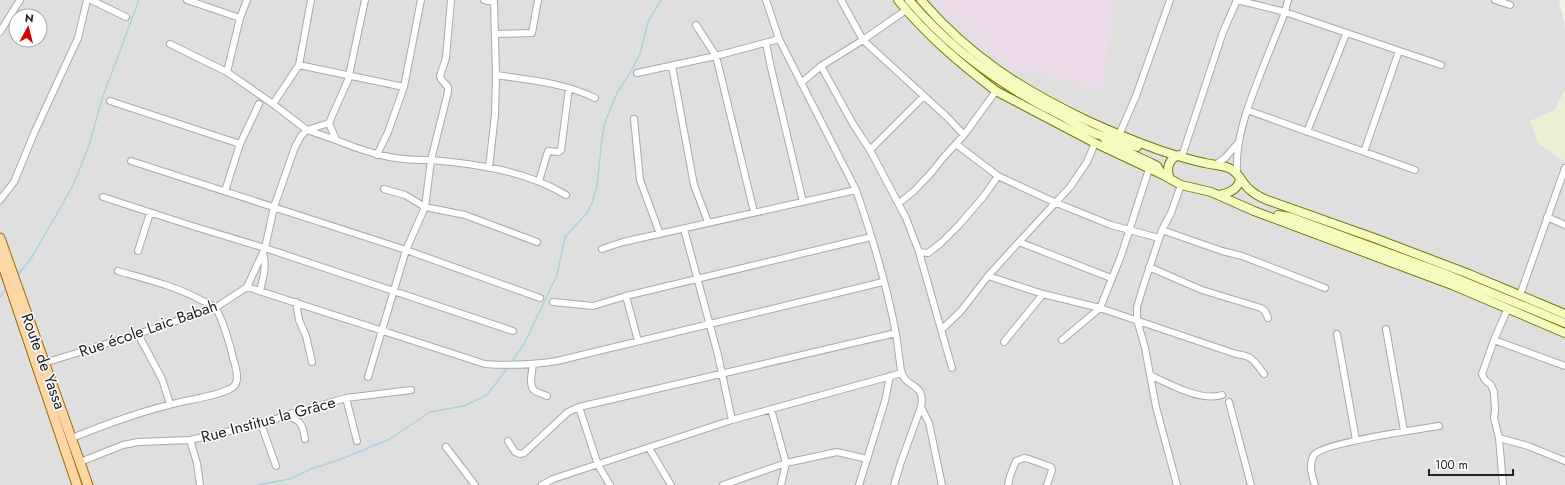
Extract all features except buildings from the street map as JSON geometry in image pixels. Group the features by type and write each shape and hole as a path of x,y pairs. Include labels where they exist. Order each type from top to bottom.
{"main road":[{"path":"898,0 929,35 996,90 1095,143 1182,185 1219,195 1244,206 1452,285 1565,333"},
{"path":"909,0 924,18 949,43 1000,81 1045,108 1101,136 1154,153 1177,155"},
{"path":"921,0 961,42 992,66 1024,88 1071,113 1119,135 1177,155 1223,166 1238,175 1248,188 1255,194 1267,200 1462,271 1565,314"},
{"path":"1101,136 1110,144 1157,166 1167,177"},
{"path":"1167,177 1168,166 1171,160 1177,155"},
{"path":"1219,195 1226,194 1234,189 1239,182 1238,175"},
{"path":"1255,194 1257,200 1262,204 1278,210 1290,217 1443,273 1565,323"},
{"path":"1244,206 1250,206 1277,215 1290,217"},
{"name":"Route de Yassa","path":"0,238 77,485"},
{"name":"Route de Yassa","path":"0,257 40,365 72,438 88,485"}],"street":[{"path":"0,32 20,0"},
{"path":"0,200 14,182 35,131 78,38 87,0"},
{"path":"91,0 126,16"},
{"path":"187,0 240,18"},
{"path":"228,72 240,18 248,0"},
{"path":"273,104 299,65 311,0"},
{"path":"365,0 349,76 341,99 329,123 307,130 301,136 295,147 274,207 264,250 247,287 485,364 511,366 533,365 883,282"},
{"path":"377,155 388,132 404,87 421,0"},
{"path":"368,377 406,250 425,207 431,160 448,92 447,86 440,76 446,58 451,0"},
{"path":"484,0 494,2 495,34 495,114 489,168"},
{"path":"495,34 532,33 538,0"},
{"path":"766,0 779,40 856,190 871,237 896,333 902,373 911,384 922,392 923,400 921,407 894,485"},
{"path":"841,0 863,40 894,66 924,96 948,117 964,135"},
{"path":"1119,135 1136,96 1170,0"},
{"path":"1177,155 1223,32 1237,0 1285,12 1346,34 1442,65"},
{"path":"1238,175 1239,142 1247,110 1285,12 1288,0"},
{"path":"1495,0 1510,5"},
{"path":"801,83 821,66 863,40 906,10"},
{"path":"696,25 716,56 754,212"},
{"path":"1307,132 1346,34"},
{"path":"636,73 716,56 779,40"},
{"path":"766,43 803,202"},
{"path":"170,44 228,72 307,130 377,155 404,160 431,160 489,168 539,181 566,195"},
{"path":"1364,152 1399,51"},
{"path":"299,65 404,87"},
{"path":"672,66 694,185 708,222"},
{"path":"821,66 899,203 919,252 952,368"},
{"path":"496,75 569,88 595,98"},
{"path":"539,181 548,151 558,152 561,150 569,88"},
{"path":"899,203 932,173 964,135 996,90"},
{"path":"870,150 924,96"},
{"path":"110,101 240,144"},
{"path":"224,191 240,144 258,104"},
{"path":"1247,110 1415,170"},
{"path":"634,120 640,180 660,234"},
{"path":"329,123 336,140"},
{"path":"1215,165 1225,158 1239,142"},
{"path":"941,330 961,311 988,276 1079,175 1087,162 1095,143"},
{"path":"956,144 998,176 1054,202 1111,225 1159,238"},
{"path":"131,161 406,250 540,298"},
{"path":"1520,295 1565,168"},
{"path":"1062,340 1100,308 1121,256 1149,169"},
{"path":"919,252 928,253 941,243 984,196 998,176"},
{"path":"1177,485 1156,407 1145,348 1137,320 1138,307 1149,267 1162,230 1171,213 1182,185"},
{"path":"384,190 405,195 425,207 465,215 537,242"},
{"path":"602,249 623,242 684,229 708,222 856,190"},
{"path":"103,197 513,331"},
{"path":"138,251 150,212"},
{"path":"1547,217 1565,225"},
{"path":"684,229 710,324 732,420"},
{"path":"1162,230 1222,251 1242,256 1325,288"},
{"path":"553,302 592,306 626,296 871,237"},
{"path":"1019,242 1111,278"},
{"path":"260,291 265,272 264,250"},
{"path":"1149,267 1202,290 1260,308 1265,311 1268,318"},
{"path":"72,438 115,420 170,404 212,395 232,388 236,384 237,370 222,322 215,308 191,294 164,284 118,271"},
{"path":"988,276 1043,294 1100,308 1236,354 1249,356 1264,374"},
{"name":"Rue école Laic Babah","path":"40,365 215,308 247,287"},
{"path":"1004,342 1043,294"},
{"path":"626,296 638,341"},
{"path":"296,302 299,320 306,336 312,362"},
{"path":"1504,485 1499,438 1494,418 1494,392 1482,374 1494,340 1508,308"},
{"path":"1386,329 1404,431"},
{"path":"508,441 515,452 520,454 524,453 568,412 579,407 896,333"},
{"path":"138,334 162,379 170,404"},
{"path":"1337,334 1356,440"},
{"path":"1494,340 1565,366"},
{"path":"533,365 531,374 532,387 534,390 547,396"},
{"path":"542,485 553,479 732,420 902,373"},
{"path":"1150,375 1200,395 1215,397 1222,394"},
{"path":"859,485 885,401 890,376"},
{"name":"Rue Institus la Grâce","path":"80,462 123,445 138,442 190,440 261,424 346,398 411,390"},
{"path":"346,398 357,441"},
{"path":"1229,402 1251,485"},
{"path":"579,407 598,465 610,485"},
{"path":"921,407 929,423 942,485"},
{"path":"771,409 786,463 781,485"},
{"path":"290,414 292,418 298,420 303,425 305,439"},
{"path":"261,424 276,466"},
{"path":"1315,485 1311,464 1314,454 1320,450 1356,440 1439,426"},
{"path":"1499,438 1528,446 1565,461"},
{"path":"190,440 197,463 200,485"},
{"path":"446,446 475,485"},
{"path":"649,448 671,485"},
{"path":"723,485 786,463 837,452 867,459"},
{"path":"1008,485 1016,461 1024,458 1051,467 1052,470 1047,485"},
{"path":"553,479 556,485"}],"shaded area":[{"path":"0,0 1559,0 1565,28 1565,90 1538,143 1565,162 1565,485 0,485"},
{"path":"932,0 1114,0 1103,89 1011,68 963,29"}],"green space":[{"path":"1565,90 1565,162 1538,143 1530,121 1557,109"}],"waterway":[{"path":"17,276 32,257 71,189 79,171 90,142 102,99 139,0"},
{"path":"511,363 525,342 557,275 565,237 587,213 592,203 597,186 605,122 617,93 640,54 648,22 661,0"},
{"path":"0,297 4,291"},
{"path":"257,485 290,479 311,469 339,460 390,439 430,412 464,406 487,395 509,366"}]}
